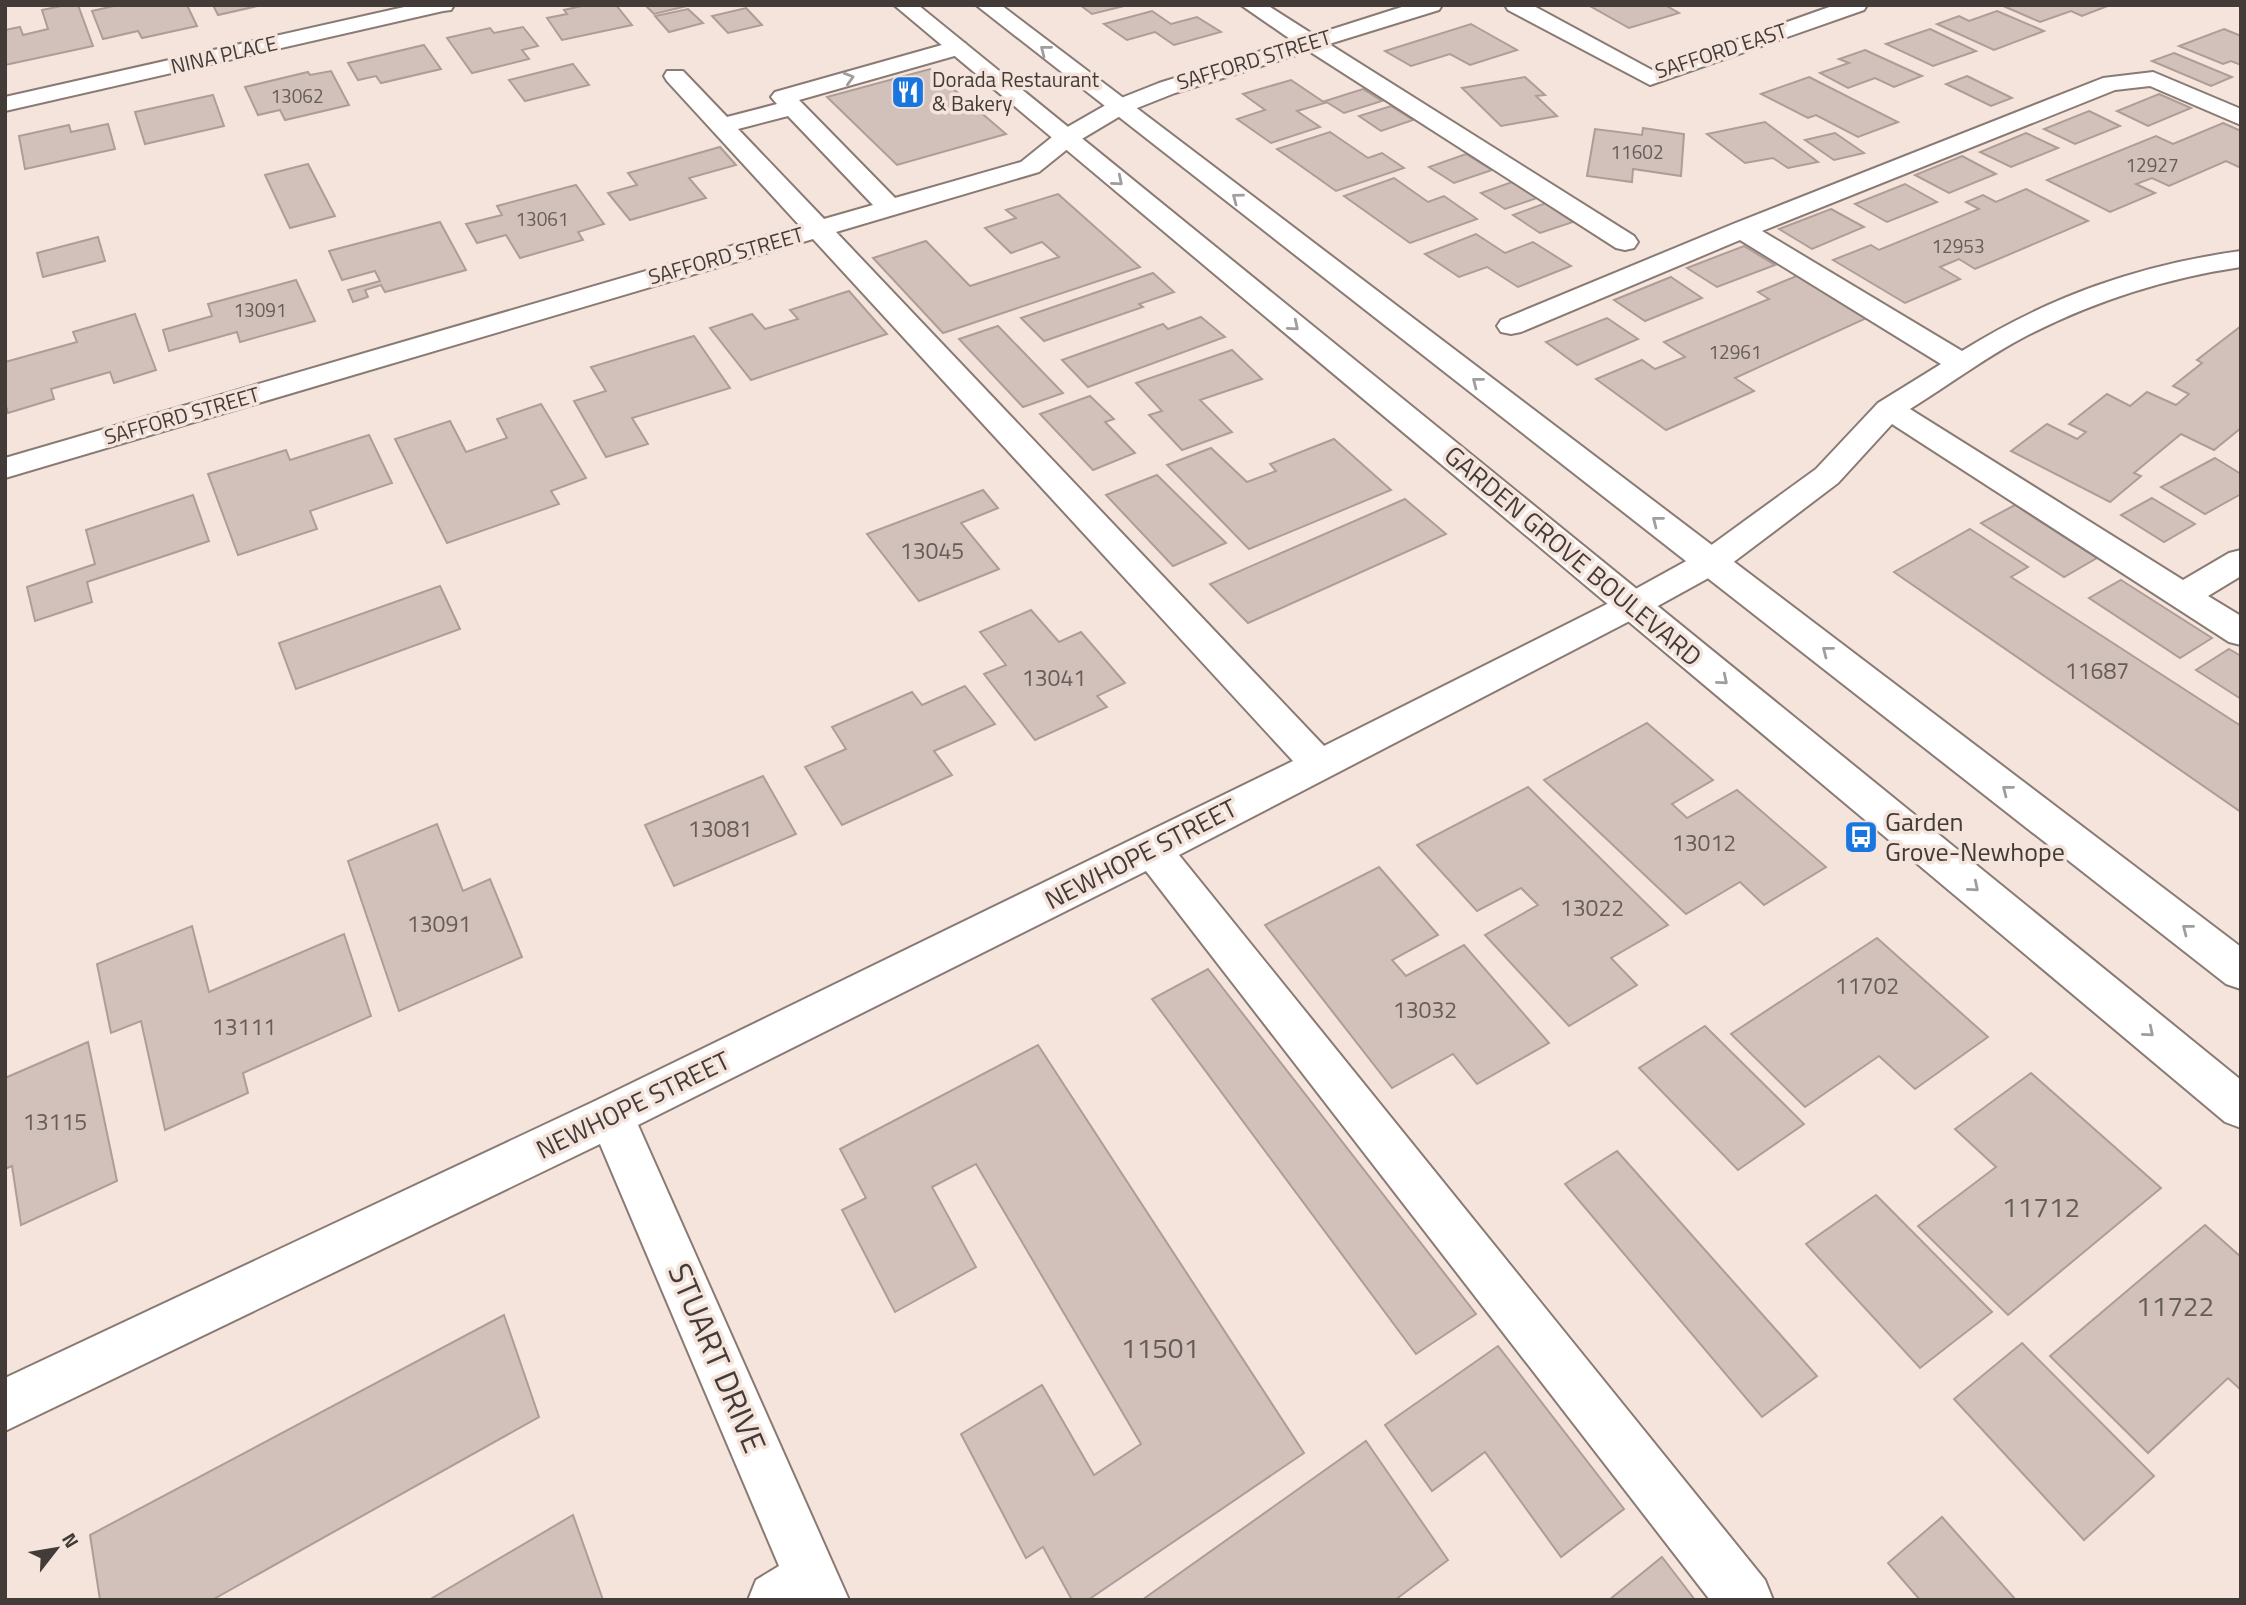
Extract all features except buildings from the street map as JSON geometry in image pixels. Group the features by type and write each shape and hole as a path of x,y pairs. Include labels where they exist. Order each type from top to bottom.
{"street":[{"name":"NINA PLACE","path":"5,104 443,5"},
{"name":"GARDEN GROVE BOULEVARD","path":"905,5 2241,1108"},
{"path":"987,5 2241,971"},
{"path":"1252,5 1625,242"},
{"name":"SAFFORD STREET","path":"5,468 1030,166 1066,138 1119,107 1167,88 1431,5"},
{"name":"SAFFORD EAST","path":"1516,5 1650,78 1856,5"},
{"path":"722,126 957,48"},
{"path":"675,76 1319,765"},
{"path":"1511,326 1742,230 2111,83 2153,79 2241,118"},
{"path":"788,102 890,208"},
{"path":"1742,230 1962,364"},
{"name":"NEWHOPE STREET","path":"5,1405 611,1116 1152,850 1633,605 1711,562 1827,476 1889,409 2016,330 2094,294 2198,265 2241,259"},
{"path":"2198,265 2241,286"},
{"path":"1889,409 2241,633"},
{"path":"2183,596 2241,561"},
{"path":"1152,850 1745,1600"},
{"name":"STUART DRIVE","path":"611,1116 803,1592"}],"place":[{"name":"Dorada Restaurant & Bakery","path":"908,92"},
{"name":"Garden Grove-Newhope","path":"1861,837"}]}
